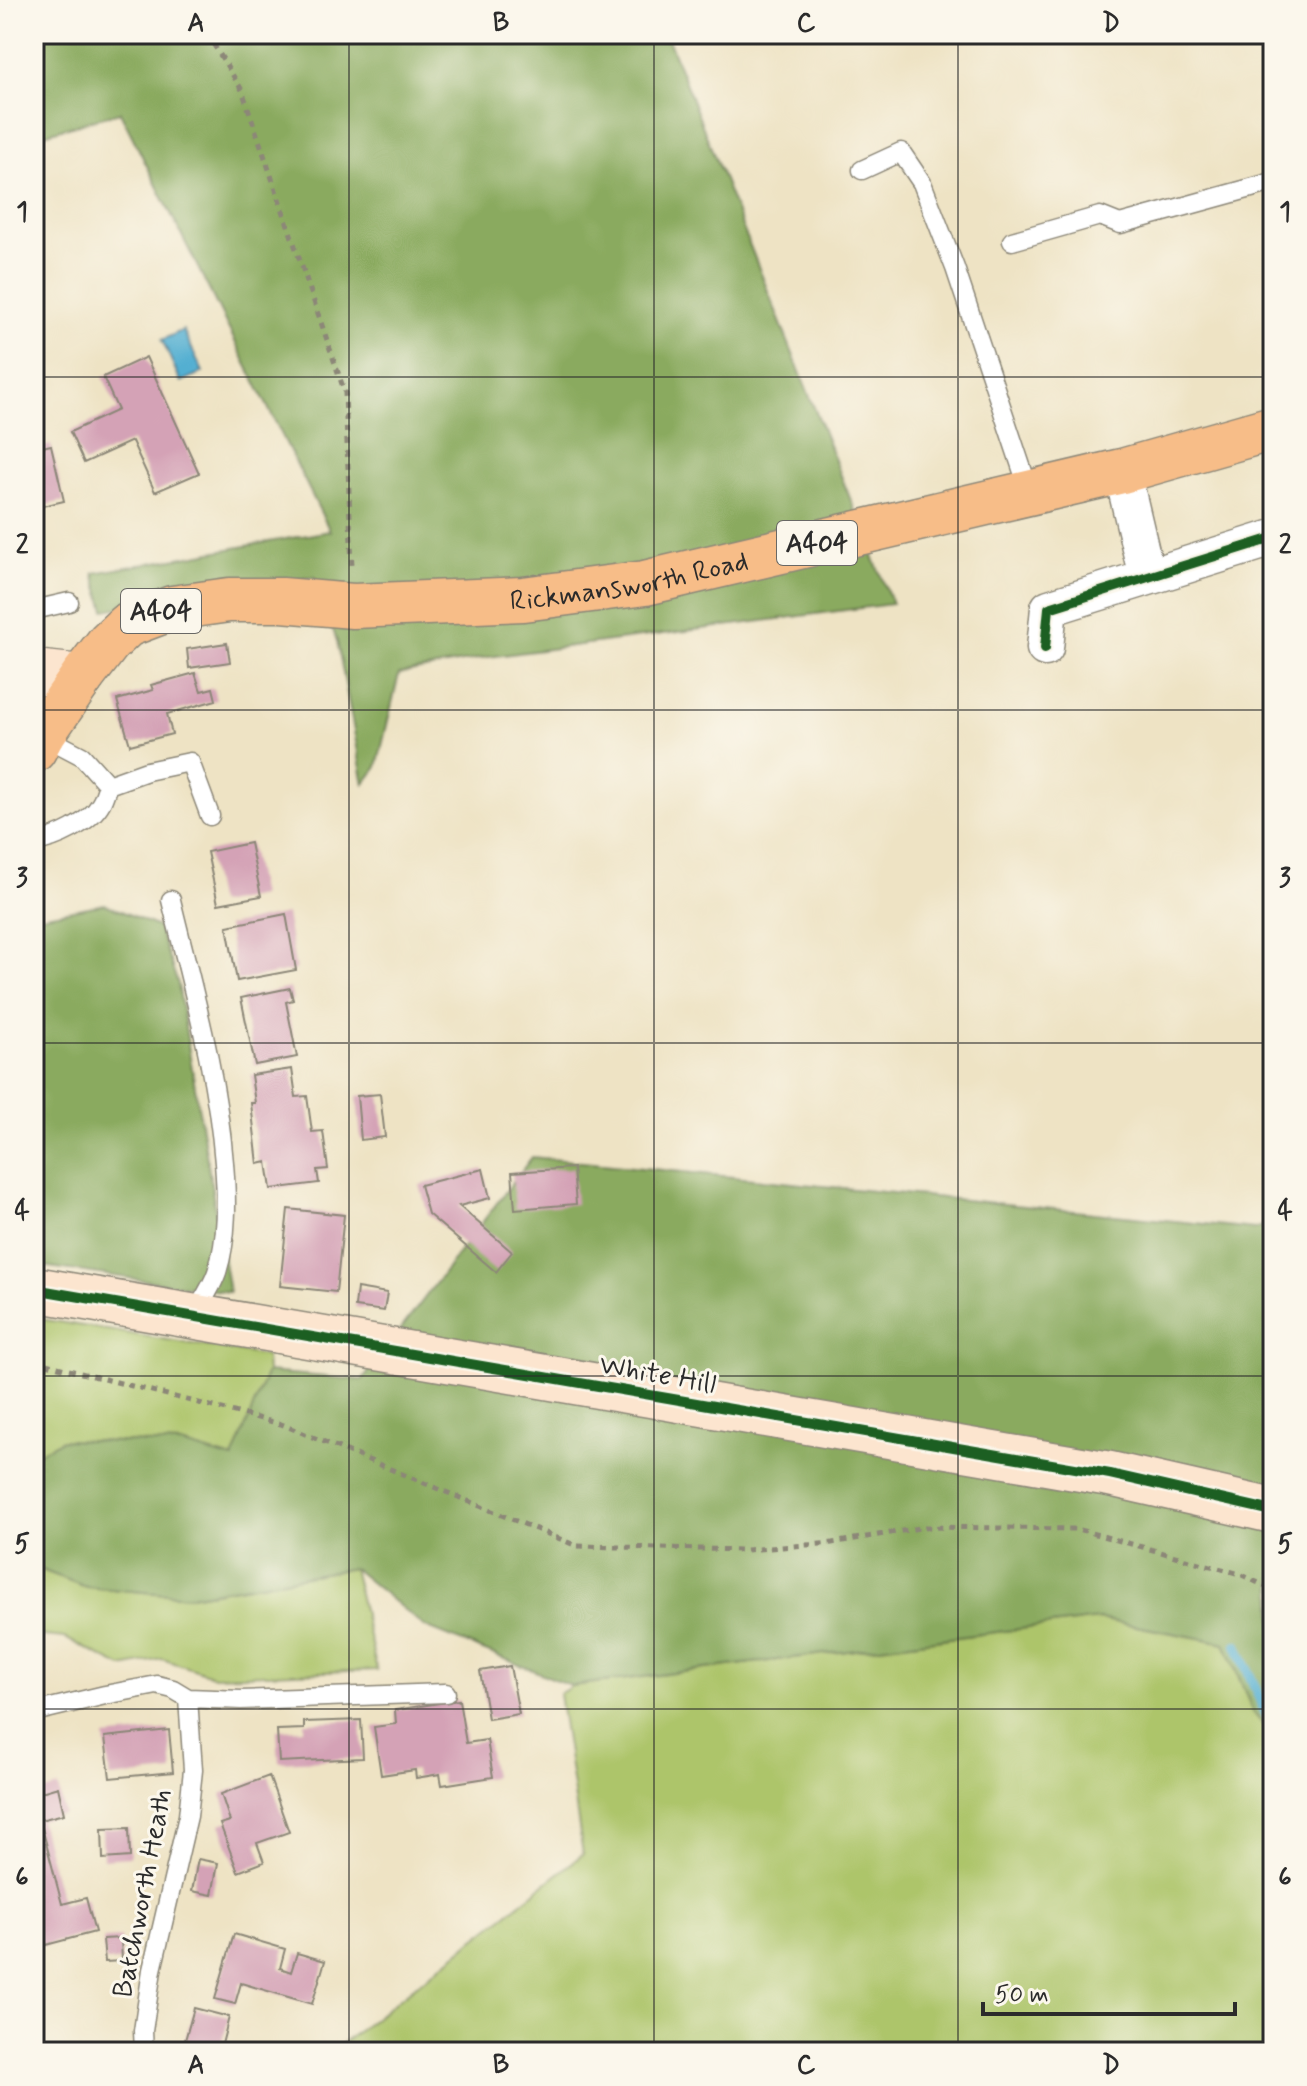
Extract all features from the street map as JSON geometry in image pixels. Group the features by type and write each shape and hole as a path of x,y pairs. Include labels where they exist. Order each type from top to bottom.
{"main road":[{"name":"Rickmansworth Road","path":"38,742 109,642 127,625 172,608 229,600 282,600 353,606 523,599 645,583 1122,471 1273,428"}],"street":[{"path":"1122,471 1147,577"},
{"path":"1045,648 1049,608 1273,538"},
{"path":"34,672 82,677"},
{"name":"White Hill","path":"34,1289 1094,1471 1273,1511"}],"lane":[{"path":"862,170 901,152 922,183 955,268 1030,493"},
{"path":"1012,241 1100,216 1120,224 1273,182"},
{"path":"34,610 69,602"},
{"path":"38,742 82,756 108,785"},
{"path":"108,785 147,771 190,762 210,816"},
{"path":"34,842 78,826 101,805 108,785"},
{"path":"171,900 213,1076 221,1121 227,1191 225,1238 216,1275 192,1317"},
{"path":"34,1712 157,1685 173,1689 188,1698 241,1700 446,1693"},
{"name":"Batchworth Heath","path":"144,2052 143,2031 152,1970 188,1816 193,1770 188,1698"}],"path":[{"path":"207,34 242,90 345,393 352,576"},
{"path":"34,1361 281,1424 577,1546 745,1550 832,1543 925,1527 1077,1529 1240,1574 1273,1590"}],"green space":[{"path":"34,34 666,34 892,604 488,657 399,674 377,767 364,784 337,641 314,577 105,610 94,573 330,531 120,112 34,137"},
{"path":"105,904 158,927 178,984 229,1292 34,1265 34,917"},
{"path":"532,1157 1255,1229 1273,1222 1273,1737 1253,1712 1225,1643 1099,1619 572,1686 425,1627 353,1568 190,1596 86,1587 34,1567 34,1455 62,1440 181,1444 233,1459 267,1372 362,1380"},
{"path":"34,1318 266,1356 267,1372 233,1459 181,1444 63,1440 34,1455"},
{"path":"34,1567 86,1587 190,1596 353,1568 377,1670 215,1676 162,1659 122,1667 65,1638 34,1635"},
{"path":"1099,1619 1225,1643 1253,1712 1273,1737 1273,2052 338,2052 342,2044 583,1854 559,1694 572,1686"}],"water":[{"path":"183,330 203,372 181,382 162,340"}],"building":[{"path":"146,357 199,473 155,492 132,441 84,463 70,432 118,410 103,377"},
{"path":"51,445 64,501 34,508 34,449"},
{"path":"227,643 230,662 189,668 187,649"},
{"path":"195,673 201,691 213,688 216,700 167,714 172,734 130,745 117,700 153,690 151,685"},
{"path":"250,843 261,896 218,904 207,852"},
{"path":"286,914 296,970 237,981 227,926"},
{"path":"290,988 293,1000 286,1002 297,1057 255,1065 241,998"},
{"path":"292,1069 296,1097 307,1096 312,1132 323,1131 328,1169 317,1170 319,1183 271,1189 267,1162 258,1164 251,1075"},
{"path":"380,1094 385,1137 361,1140 357,1096"},
{"path":"573,1168 576,1204 515,1209 512,1172"},
{"path":"483,1169 490,1198 459,1206 512,1252 496,1272 428,1214 420,1185"},
{"path":"288,1209 344,1215 336,1292 280,1286"},
{"path":"357,1288 387,1293 384,1311 355,1307"},
{"path":"510,1666 519,1714 488,1719 480,1671"},
{"path":"459,1700 466,1743 487,1740 493,1777 442,1785 440,1774 416,1778 415,1770 381,1775 374,1727 396,1724 395,1710"},
{"path":"361,1720 363,1758 279,1762 277,1730 304,1729 304,1722"},
{"path":"169,1730 173,1772 110,1778 105,1737"},
{"path":"269,1776 289,1832 257,1843 264,1862 238,1872 220,1824 230,1821 221,1794"},
{"path":"58,1787 64,1814 40,1820 62,1904 86,1898 95,1932 42,1946 34,1917 34,1794"},
{"path":"129,1828 130,1857 103,1859 102,1829"},
{"path":"198,1859 218,1863 212,1895 192,1891"},
{"path":"234,1934 285,1949 280,1968 291,1972 297,1953 325,1961 312,2004 241,1983 235,2004 215,1999"},
{"path":"121,1938 122,1961 105,1962 103,1939"},
{"path":"194,2008 229,2017 220,2052 182,2051"}],"waterway":[{"path":"1237,1645 1266,1714 1273,1722"}],"cycle path":[{"path":"1045,648 1049,608 1273,538"},
{"path":"34,1289 1110,1474 1273,1511"}]}
